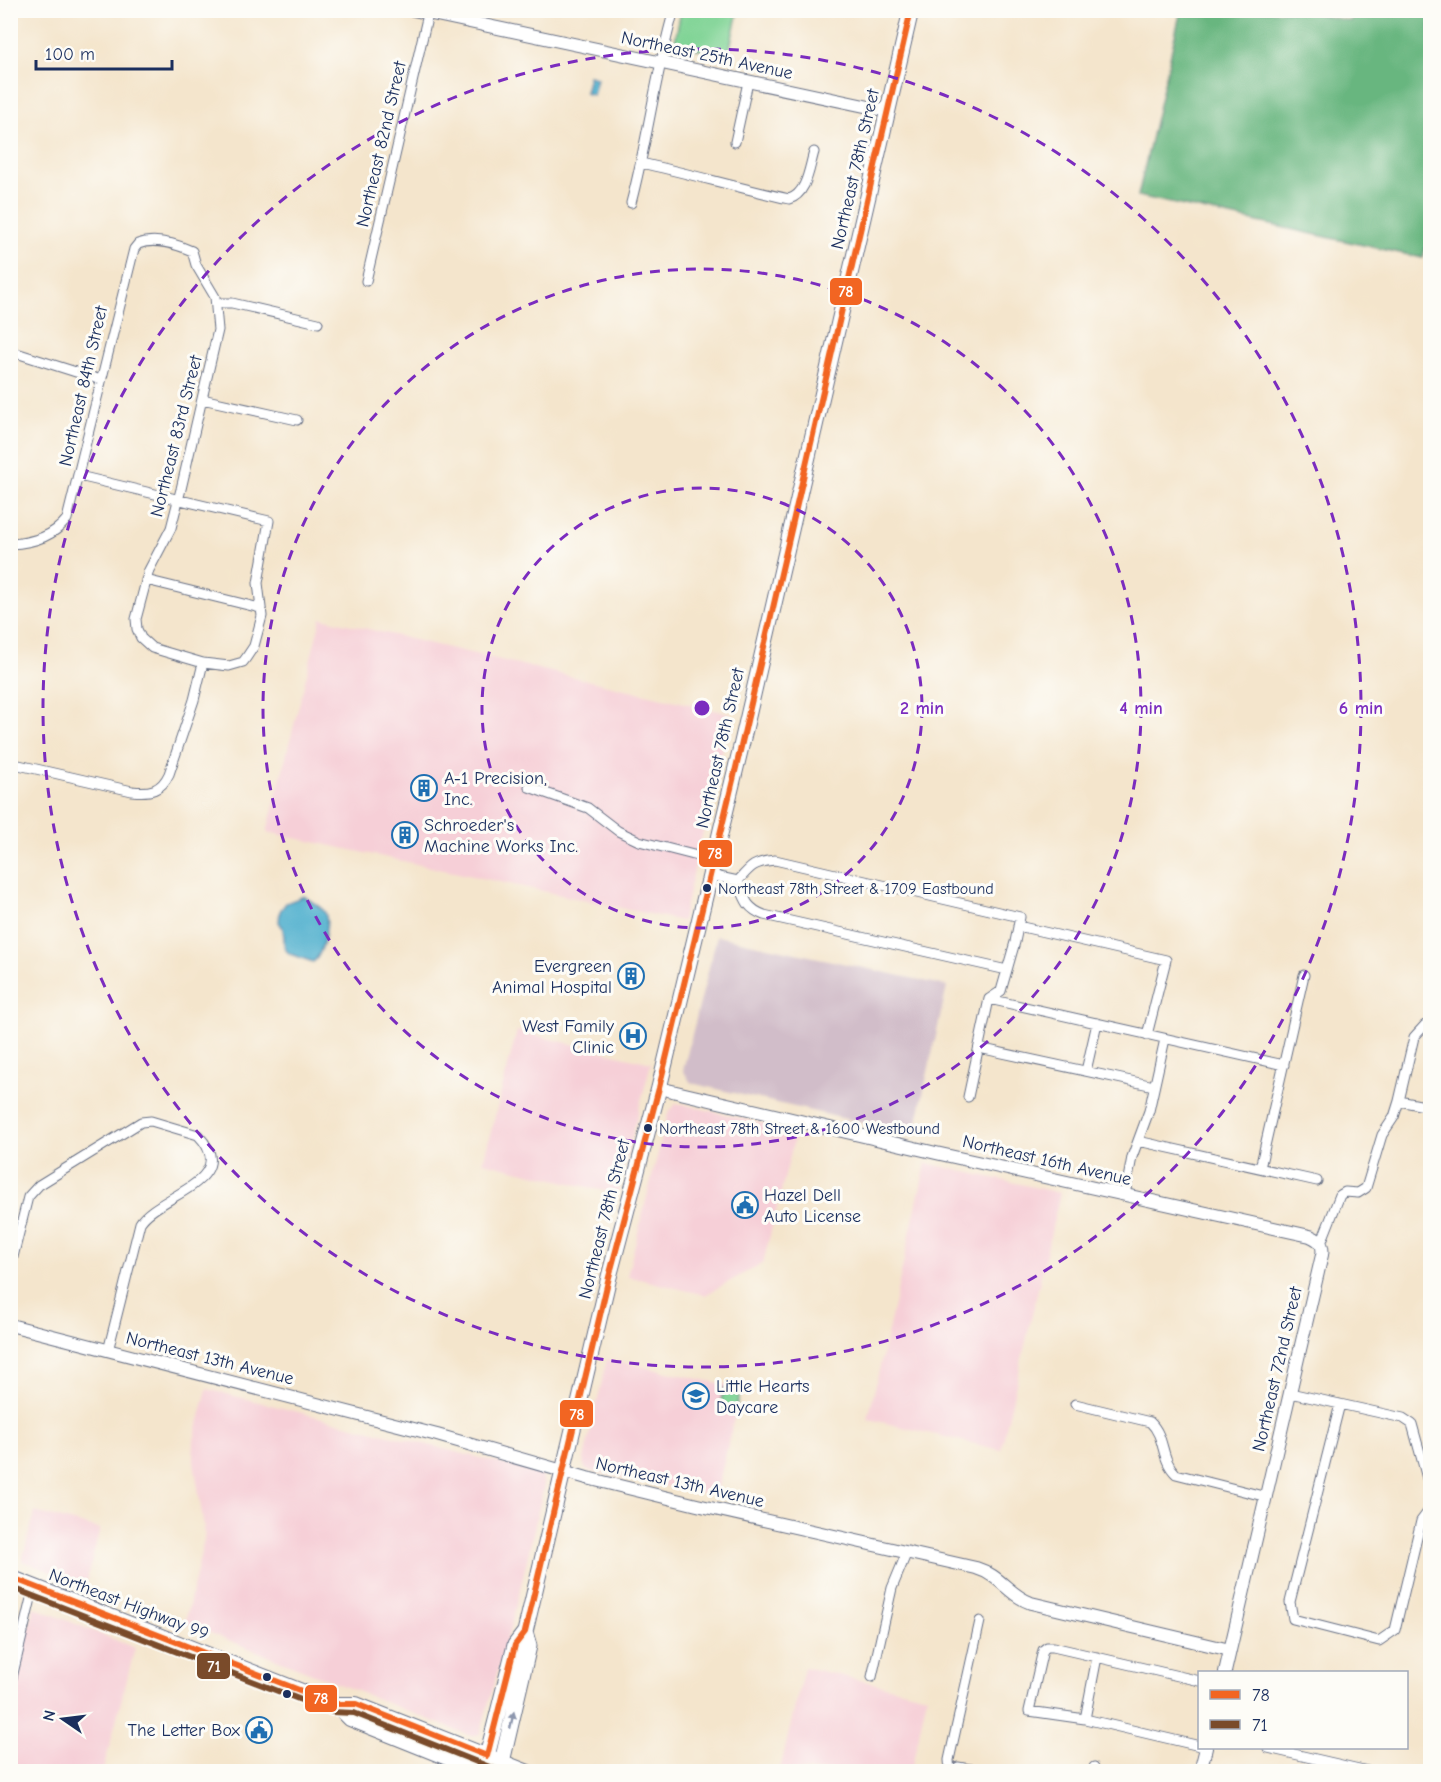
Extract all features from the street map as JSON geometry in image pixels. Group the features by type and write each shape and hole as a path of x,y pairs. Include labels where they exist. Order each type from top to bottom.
{"main road":[{"name":"Northeast 78th Street","path":"482,1772 515,1645 525,1632 609,1277 659,1088 911,10"},
{"name":"Northeast Highway 99","path":"10,1577 335,1704 356,1704 487,1756 502,1767 528,1772"},
{"name":"Northeast 78th Street","path":"502,1767 530,1646 525,1632"},
{"name":"Northeast Highway 99","path":"335,1704 350,1719 482,1772"}],"street":[{"name":"Northeast 25th Avenue","path":"413,10 888,111"},
{"path":"631,203 641,163 659,63 674,10"},
{"name":"Northeast 82nd Street","path":"366,281 428,14"},
{"path":"735,142 748,82"},
{"path":"641,163 789,199 795,198 802,191 814,152"},
{"name":"Northeast 83rd Street","path":"134,249 138,244 151,241 192,251 194,261 212,290 216,303 217,335 179,498 171,528 152,562 136,619 137,629 144,642 152,648 203,663"},
{"name":"Northeast 84th Street","path":"10,544 30,542 50,536 60,529 67,519 134,249"},
{"path":"216,303 232,303 318,323"},
{"path":"10,351 101,380"},
{"path":"202,399 297,420"},
{"path":"10,763 144,793 160,788 168,776 194,700 203,663 235,665 243,662 254,646 262,616 258,584 269,521 79,476"},
{"path":"146,580 260,608"},
{"path":"529,787 588,808 618,831 711,867 738,881 745,900 752,910 764,915 1007,970"},
{"path":"738,881 750,867 759,862 775,860 1020,917 1001,991 988,999 968,1097"},
{"path":"1018,926 1166,960 1148,1035"},
{"path":"1260,1168 1304,975"},
{"path":"988,999 1284,1065"},
{"path":"1086,1071 1097,1023"},
{"path":"1431,1025 1425,1024 1414,1037 1399,1101 1431,1107"},
{"path":"1125,1195 1132,1157 1149,1111 1165,1039"},
{"path":"979,1048 1154,1086"},
{"name":"Northeast 16th Avenue","path":"659,1088 1310,1236 1321,1243"},
{"name":"Northeast 72nd Street","path":"1225,1671 1322,1255 1321,1243 1340,1195 1345,1192 1358,1193 1366,1188 1382,1136 1394,1117 1399,1101"},
{"path":"10,1269 28,1197 34,1189 144,1121 198,1135 210,1157 205,1175 199,1182 150,1212 140,1223 108,1351"},
{"path":"1138,1141 1317,1181"},
{"name":"Northeast 13th Avenue","path":"10,1325 437,1435 563,1471 697,1505 987,1571 1026,1601 1043,1607 1230,1650"},
{"path":"1290,1393 1403,1418 1412,1424 1431,1489"},
{"path":"1075,1404 1150,1422 1160,1437 1167,1465 1176,1474 1267,1497"},
{"path":"1341,1404 1290,1602 1293,1619 1379,1641 1395,1630 1421,1521 1431,1509"},
{"path":"872,1677 892,1588 907,1552"},
{"path":"10,1686 34,1586"},
{"path":"980,1621 949,1760 952,1772 958,1767 989,1772"},
{"path":"1198,1682 1047,1647 1044,1650 1029,1711 1085,1719 1198,1746"},
{"path":"1085,1719 1097,1657"},
{"path":"1200,1772 1206,1749"},
{"path":"1272,1749 1372,1772"}],"shaded area":[{"path":"321,618 731,714 682,921 267,832"},
{"path":"717,936 947,986 914,1135 691,1083 683,1070"},
{"path":"517,1031 651,1063 617,1194 483,1162"},
{"path":"676,1104 796,1132 763,1263 705,1295 627,1276 668,1113"},
{"path":"926,1163 1060,1193 1001,1450 868,1419"},
{"path":"607,1359 741,1388 716,1496 586,1470 583,1463"},
{"path":"207,1389 542,1475 544,1486 516,1607 480,1734 472,1736 463,1733 185,1623 205,1535 193,1455 194,1440"},
{"path":"35,1512 100,1529 85,1585 22,1561"},
{"path":"34,1607 135,1648 103,1771 11,1771 11,1703"},
{"path":"804,1667 927,1696 911,1771 780,1771"}],"green space":[{"path":"1181,10 1301,11 1351,21 1354,11 1430,11 1430,226 1423,258 1138,196"},
{"path":"681,11 738,11 728,56 676,44"},
{"path":"724,1388 740,1391 735,1413 719,1409"}],"water":[{"path":"589,76 597,78 593,95 585,93"},
{"path":"304,896 322,909 326,916 320,953 313,962 290,954 285,949 283,928 279,922 280,911 286,903"}],"transit line":[{"name":"78","path":"10,1577 335,1704 356,1704 487,1756 515,1645 525,1632 609,1277 659,1088 740,751 911,10"},
{"name":"71","path":"10,1587 332,1712 354,1713 502,1772"}],"place":[{"name":"A-1 Precision, Inc.","path":"424,788"},
{"name":"Schroeder's Machine Works Inc.","path":"405,835"},
{"name":"Northeast 78th Street & 1709 Eastbound","path":"707,888"},
{"name":"Evergreen Animal Hospital","path":"631,976"},
{"name":"West Family Clinic","path":"633,1036"},
{"name":"Northeast 78th Street & 1600 Westbound","path":"648,1128"},
{"name":"Hazel Dell Auto License","path":"745,1205"},
{"name":"Little Hearts Daycare","path":"696,1396"},
{"name":"The Letter Box","path":"259,1730"}]}
